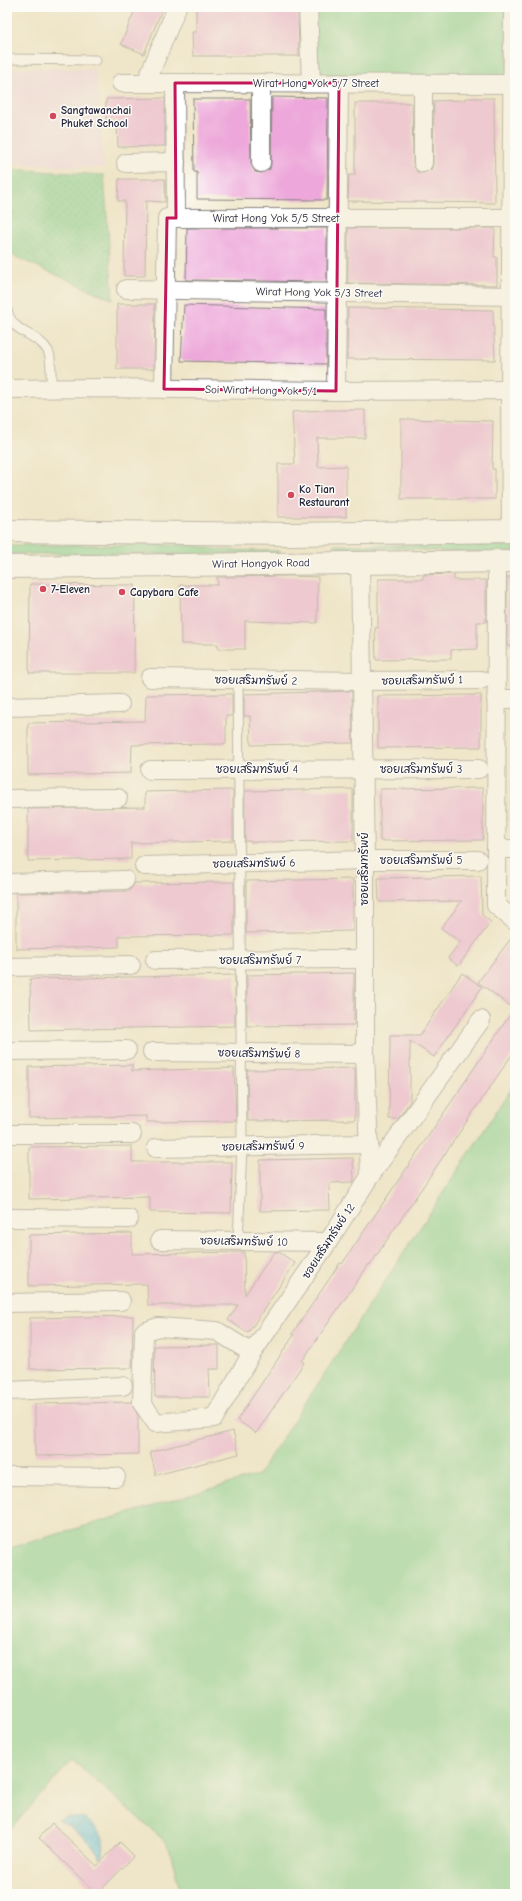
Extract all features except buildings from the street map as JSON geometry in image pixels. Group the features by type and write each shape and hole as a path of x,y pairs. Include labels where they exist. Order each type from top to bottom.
{"main road":[{"path":"7,531 290,534 513,531"},
{"path":"290,534 290,563"},
{"name":"Wirat Hongyok Road","path":"7,567 506,561"}],"street":[{"path":"146,83 177,7"},
{"path":"308,7 311,83"},
{"path":"513,7 513,183 511,218 513,531"},
{"path":"336,391 340,82"},
{"name":"Wirat Hong Yok 5/7 Street","path":"121,83 340,82 513,84"},
{"path":"164,389 164,290 167,218 176,218 175,83"},
{"path":"261,83 261,163"},
{"path":"423,84 423,163"},
{"path":"126,164 176,162"},
{"name":"Wirat Hong Yok 5/5 Street","path":"176,218 511,218"},
{"name":"Wirat Hong Yok 5/3 Street","path":"126,289 337,293 512,288"},
{"name":"Soi Wirat Hong Yok 5/1","path":"7,389 52,388 336,391 513,390"},
{"path":"506,561 496,699 496,905 515,920"},
{"name":"ซอยเสริมทรัพย์","path":"360,562 365,860 365,1054 370,1176"},
{"name":"ซอยเสริมทรัพย์ 2","path":"150,678 362,681"},
{"name":"ซอยเสริมทรัพย์ 1","path":"362,681 481,680"},
{"path":"496,699 515,699"},
{"path":"7,707 120,704"},
{"name":"ซอยเสริมทรัพย์ 4","path":"150,770 364,769"},
{"name":"ซอยเสริมทรัพย์ 3","path":"364,769 478,769"},
{"path":"7,799 118,798"},
{"path":"496,849 515,848"},
{"name":"ซอยเสริมทรัพย์ 5","path":"365,860 478,860"},
{"name":"ซอยเสริมทรัพย์ 6","path":"144,866 365,860"},
{"path":"7,883 125,880"},
{"name":"ซอยเสริมทรัพย์ 7","path":"155,960 364,959"},
{"path":"7,967 131,965"},
{"name":"ซอยเสริมทรัพย์ 12","path":"252,1353 216,1331 158,1327 144,1332 142,1402 156,1423 214,1418 252,1353 328,1242 370,1176 481,1020"},
{"path":"7,1051 127,1050"},
{"name":"ซอยเสริมทรัพย์ 8","path":"152,1052 365,1054"},
{"path":"7,1134 132,1134"},
{"name":"ซอยเสริมทรัพย์ 9","path":"156,1148 369,1144"},
{"path":"7,1218 129,1219"},
{"name":"ซอยเสริมทรัพย์ 10","path":"160,1240 328,1242"},
{"path":"7,1303 121,1301"},
{"path":"7,1391 123,1386"},
{"path":"7,1476 116,1477"}],"lane":[{"path":"7,59 96,60"},
{"path":"7,310 8,315 17,328 44,346 49,352 52,388"},
{"path":"238,680 242,1053 242,1146 238,1241"}],"highlighted area":[{"path":"175,83 339,83 336,391 164,389 167,218 176,218"}],"shaded area":[{"name":"Sangtawanchai Phuket School","path":"7,68 95,69 104,168 7,163"}],"green space":[{"path":"312,7 508,7 508,80 316,78"},
{"path":"7,169 104,175 113,300 7,253"},
{"path":"7,545 190,545 221,550 280,551 280,554 7,554"},
{"path":"333,545 515,545 515,552 446,552 399,548 334,548"},
{"path":"515,1083 515,1894 181,1894 168,1844 72,1760 7,1833 7,1549 258,1475"}],"water":[{"path":"67,1817 83,1819 88,1821 96,1828 102,1838 104,1849 101,1859 82,1836 71,1827 57,1820"}],"place":[{"name":"Sangtawanchai Phuket School","path":"53,116"},
{"name":"Ko Tian Restaurant","path":"291,495"},
{"name":"7-Eleven","path":"43,589"},
{"name":"Capybara Cafe","path":"122,592"}]}
